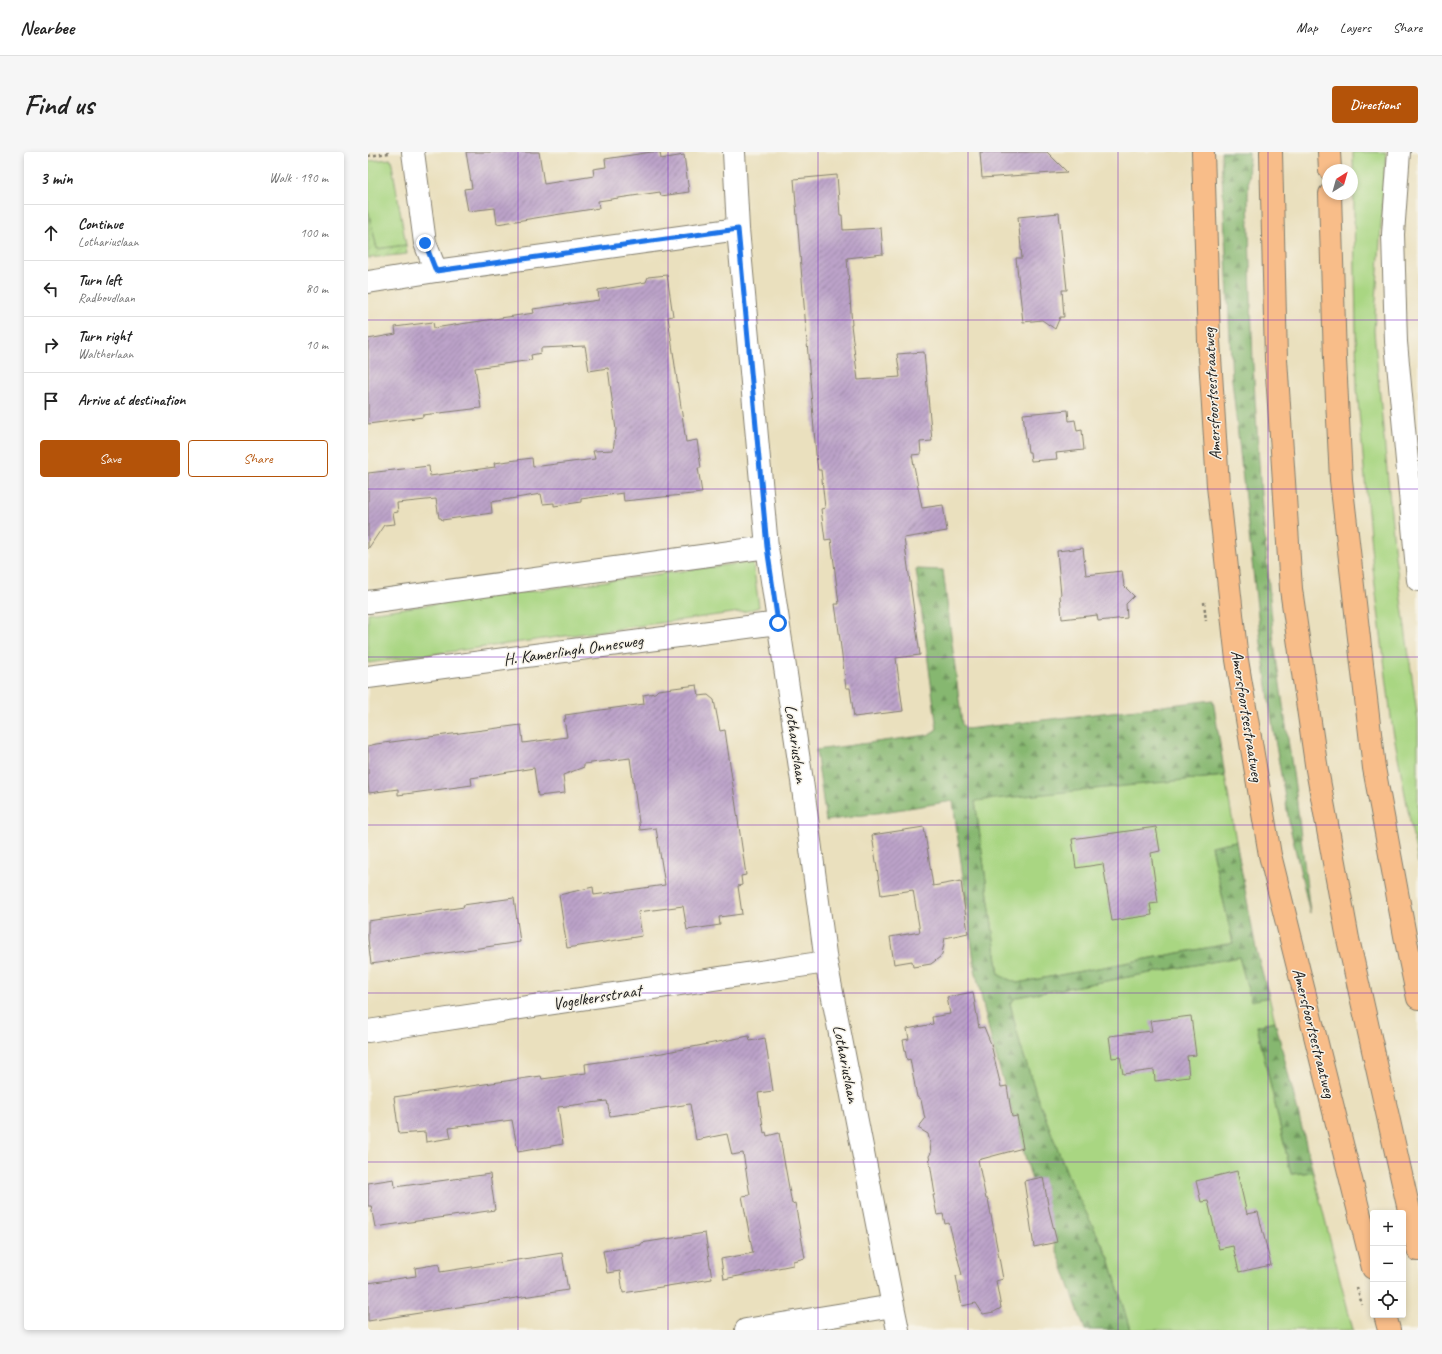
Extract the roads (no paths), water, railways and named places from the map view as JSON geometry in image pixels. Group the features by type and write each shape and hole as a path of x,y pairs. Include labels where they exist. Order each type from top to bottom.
{"main road":[{"name":"Amersfoortsestraatweg","path":"1203,152 1209,341 1218,486 1237,660 1270,856 1370,1256"},
{"path":"1271,152 1276,360 1291,589 1316,764 1348,939 1418,1250"},
{"path":"1329,152 1330,164"},
{"path":"1330,200 1341,480 1350,563 1374,768 1418,998"},
{"path":"1386,1318 1389,1330"}],"street":[{"path":"413,152 425,243 436,271"},
{"name":"Lothariuslaan","path":"734,152 738,229 767,547 802,781 826,962 898,1330"},
{"path":"1399,152 1393,234 1396,342 1418,580"},
{"path":"368,282 436,271 738,229"},
{"path":"368,602 767,547"},
{"name":"H. Kamerlingh Onnesweg","path":"368,677 778,623"},
{"name":"Vogelkersstraat","path":"368,1031 826,962"},
{"path":"746,1330 893,1306"}]}
